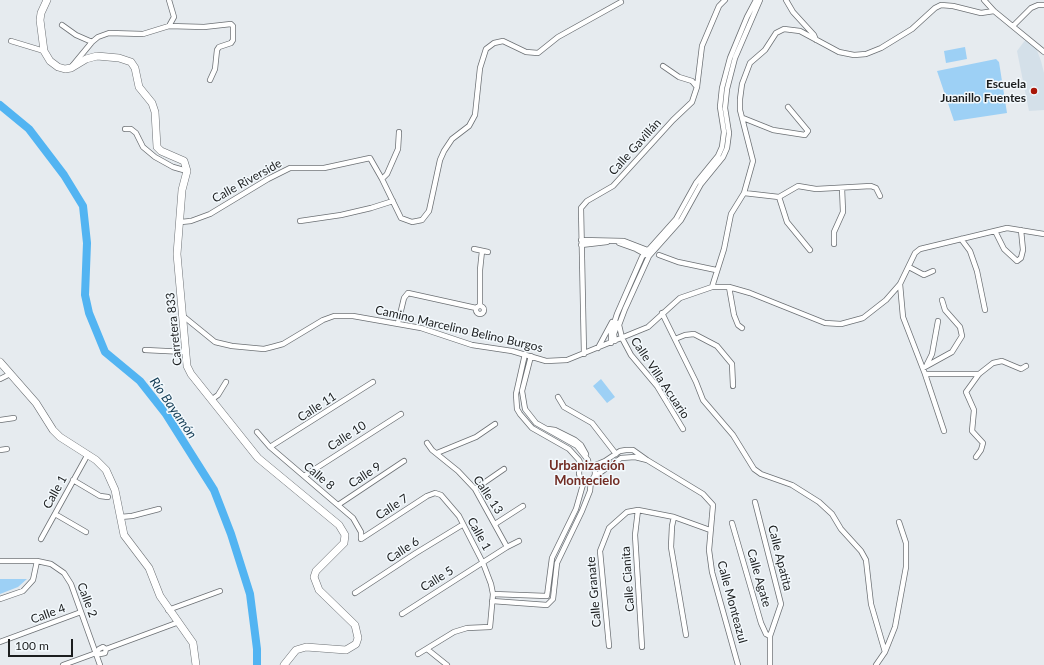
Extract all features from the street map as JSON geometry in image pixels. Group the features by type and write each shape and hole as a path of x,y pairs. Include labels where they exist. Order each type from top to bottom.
{"street":[{"path":"48,0 41,13 40,20 44,51 50,61 58,67 65,69 71,68 86,59 97,56 119,58 131,62 134,65 139,87 152,103 155,112 157,147 161,152 184,161 187,171"},
{"path":"169,0 174,17 169,26"},
{"name":"Calle Gavillán","path":"584,354 580,208 587,202 614,186 672,120 692,102 697,87 702,46 720,6 725,0"},
{"path":"613,342 611,333 648,253 676,219 696,183 718,156 722,146 724,132 720,107 722,88 730,58 747,17 756,0"},
{"path":"648,253 677,226 701,184 725,152 729,138 725,108 728,83 735,58 760,0"},
{"path":"786,0 793,12 814,35 816,40"},
{"path":"984,0 994,11 1044,52"},
{"name":"Calle Riverside","path":"181,222 191,221 210,214 268,179 290,168 324,168 370,158 401,218 406,222 419,222 429,211 440,160 444,151 452,139 469,126 475,115 480,68 486,49 494,43 503,41 526,52 538,53 558,37 621,2"},
{"path":"712,287 716,270 724,249 731,214 744,193 753,161 740,99 745,75 750,63 765,50 779,30 788,29 800,31 839,52 854,55 866,54 881,48 912,30 935,8 941,5 953,6 981,13 994,11"},
{"path":"1014,26 1031,8 1038,5 1044,5"},
{"path":"71,68 92,42 98,37 109,33 144,34 169,26 204,27 231,24 233,26 233,40 231,43 219,47 215,69 210,80"},
{"path":"62,25 76,35 92,42"},
{"path":"11,41 44,51"},
{"path":"663,66 679,77 692,81 697,87"},
{"path":"743,118 774,130 805,135 807,130 788,107"},
{"path":"125,129 131,129 136,133 144,147 155,157 173,167 187,171"},
{"path":"382,179 387,174 398,149 399,132"},
{"name":"Carretera 833","path":"187,171 182,190 181,222 177,254 187,366 191,374 211,400 258,458 339,525 345,535 344,544 316,571 314,577 319,590 355,626 358,638 356,644 346,650 306,647 296,650 284,665"},
{"path":"744,193 779,197 798,186 816,189 871,186 876,188 880,196"},
{"path":"834,244 834,232 843,212 842,188"},
{"path":"779,197 787,222 797,232 810,250"},
{"path":"300,221 341,215 393,201"},
{"name":"Camino Marcelino Belino Burgos","path":"183,316 215,342 232,346 264,349 283,344 323,320 334,316 353,316 421,328 472,345 525,354 546,361 567,360 648,327 680,298 712,287 729,287 750,293 825,323 841,324 863,318 886,300 900,284 915,253 920,249 1007,228 1044,234"},
{"path":"995,231 1008,254 1017,261 1021,258 1023,250 1021,230"},
{"path":"961,239 970,251 975,264 985,310"},
{"path":"581,242 624,241 648,253"},
{"path":"474,249 488,252"},
{"path":"398,323 404,298 408,293 478,307 482,251"},
{"path":"659,256 678,262 716,270"},
{"path":"909,267 924,275 933,271"},
{"path":"900,284 902,317 923,368 944,431"},
{"path":"729,287 734,315 738,325 742,328"},
{"path":"923,368 952,352 962,336 960,327 945,310 942,300"},
{"path":"662,313 703,400 733,435 754,469 761,474 792,485 819,502 832,514 841,529 861,551 866,560 871,604 885,652"},
{"path":"620,315 619,329 622,338"},
{"path":"598,348 620,315"},
{"path":"923,368 930,359 938,321"},
{"path":"675,339 685,335 694,334 717,346 732,364 733,386"},
{"name":"Calle Villa Acuario","path":"622,338 631,355 656,386 683,429"},
{"path":"145,350 186,352"},
{"path":"525,354 516,394 517,409 532,428 569,449 579,460 582,467 579,473 580,478 584,481"},
{"path":"492,602 547,605 553,599 557,563 590,491 594,470 577,446 547,429 529,416 522,400 522,390 531,356"},
{"path":"976,457 983,444 972,431 974,410 966,392 987,365 997,361 1002,361 1021,369 1026,366"},
{"path":"0,362 36,403 53,430 60,437 88,454 101,464 111,478 116,490 124,535 149,568 160,596 168,610 179,622 193,643 196,665"},
{"path":"0,379 10,374"},
{"path":"925,374 979,374"},
{"path":"211,400 218,395 226,382"},
{"name":"Calle 11","path":"270,447 373,382"},
{"path":"558,397 564,407 592,423 616,453 619,459 592,479 584,481"},
{"name":"Calle 10","path":"304,476 401,414"},
{"path":"0,420 14,418"},
{"path":"437,453 476,437 495,424"},
{"name":"Calle 8","path":"257,432 270,447 353,518 361,532 361,539"},
{"name":"Calle 13","path":"427,443 475,489 507,547"},
{"path":"0,450 7,449"},
{"name":"Calle Monteazul","path":"590,466 605,461 616,453 626,450 633,450 710,500 713,511 709,550 712,572 738,665"},
{"name":"Calle 1","path":"41,539 88,454"},
{"name":"Calle Monteazul","path":"619,459 628,456 647,460"},
{"name":"Calle 9","path":"338,504 404,461"},
{"path":"582,467 590,466"},
{"path":"475,489 504,469"},
{"path":"73,480 100,496 108,497"},
{"path":"418,654 427,650 454,632 467,628 490,627 493,594 546,596 552,558 576,509 584,481"},
{"name":"Calle 1","path":"435,493 441,495 452,507 483,563 488,574 493,594"},
{"name":"Calle 7","path":"361,539 427,496 435,493"},
{"name":"Calle Apatita","path":"755,502 781,604 770,636 770,665"},
{"path":"495,524 523,506"},
{"path":"120,517 132,516 159,509"},
{"path":"638,510 674,517 710,530"},
{"name":"Calle Granate","path":"609,646 600,551 609,528 627,512 638,510"},
{"name":"Calle Cianita","path":"638,510 635,535 642,647"},
{"path":"55,514 86,532"},
{"path":"674,517 671,547 686,635"},
{"path":"876,665 885,652 895,627 906,567 906,543 899,522"},
{"name":"Calle Agate","path":"732,523 761,623 766,634 770,636"},
{"name":"Calle 6","path":"355,593 462,525"},
{"name":"Calle 5","path":"402,614 507,547 519,541"},
{"name":"Calle 2","path":"0,561 37,561 51,564 64,573 71,584 96,653"},
{"path":"0,599 23,591 33,580 37,561"},
{"path":"168,610 220,591"},
{"name":"Calle 4","path":"0,642 81,612"},
{"path":"64,665 96,653 105,653 106,649 179,622"},
{"path":"427,650 447,665"},
{"path":"96,653 100,665"}],"shaded area":[{"name":"Escuela Juanillo Fuentes","path":"1026,39 1036,48 1041,61 1044,73 1044,110 1029,111 1017,51"},
{"path":"965,47 967,59 946,63 944,51"},
{"path":"996,59 999,62 1007,113 954,121 937,71"},
{"path":"601,379 615,397 607,403 593,386"},
{"path":"0,579 27,579 18,587 0,594"}],"waterway":[{"name":"Río Bayamón","path":"0,105 29,129 64,175 83,206 87,243 85,295 89,313 105,352 140,381 166,414 214,490 231,534 250,594 257,649 257,665"}],"place":[{"name":"Escuela Juanillo Fuentes","path":"1034,91"}],"district":[{"name":"Urbanización Montecielo","path":"587,474"}]}
